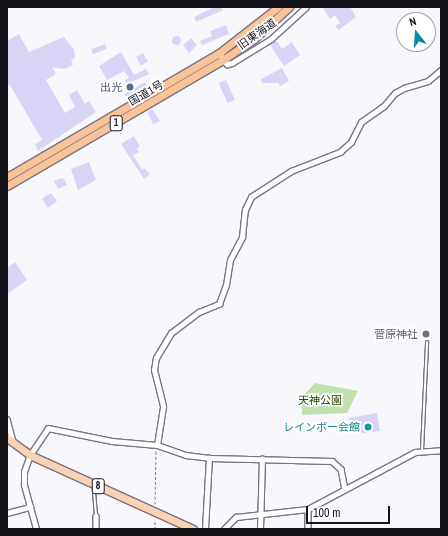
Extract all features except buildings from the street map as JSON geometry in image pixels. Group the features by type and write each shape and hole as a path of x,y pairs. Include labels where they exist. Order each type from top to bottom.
{"highway":[{"name":"国道1号","path":"7,177 160,89 219,53 278,7"},
{"name":"国道1号","path":"7,186 164,96 224,59 255,38 288,7"},
{"path":"160,89 164,96"},
{"path":"121,111 125,118"},
{"path":"30,164 34,171"}],"main road":[{"name":"8","path":"7,438 30,455 193,529"}],"street":[{"name":"旧東海道","path":"224,59 227,64 232,63 270,39 306,7"},
{"path":"219,53 224,59"},
{"path":"157,445 163,406 154,370 156,358 171,333 199,312 219,304 226,285 230,260 242,237 245,210 251,197 291,171 340,152 351,142 360,122 384,106 395,93 404,88 428,81 441,70"},
{"path":"7,419 14,443"},
{"path":"36,529 24,485 24,472 30,455 48,428 112,441 157,445 186,455 209,458 332,461 341,469 344,490"},
{"path":"224,529 236,517 260,513 308,509 415,452 441,450"},
{"path":"205,529 209,458"},
{"path":"260,529 262,460"},
{"path":"7,513 30,507"},
{"path":"308,509 308,529"},
{"path":"96,516 96,529"}],"lane":[{"path":"422,452 427,342"},
{"path":"96,516 94,491 97,486"}],"path":[{"path":"155,529 157,445"}],"green space":[{"name":"天神公園","path":"315,383 358,391 347,413 302,415 302,397"}],"place":[{"name":"出光","path":"130,87"},
{"name":"菅原神社","path":"426,334"},
{"name":"レインボー会館","path":"368,427"}]}
